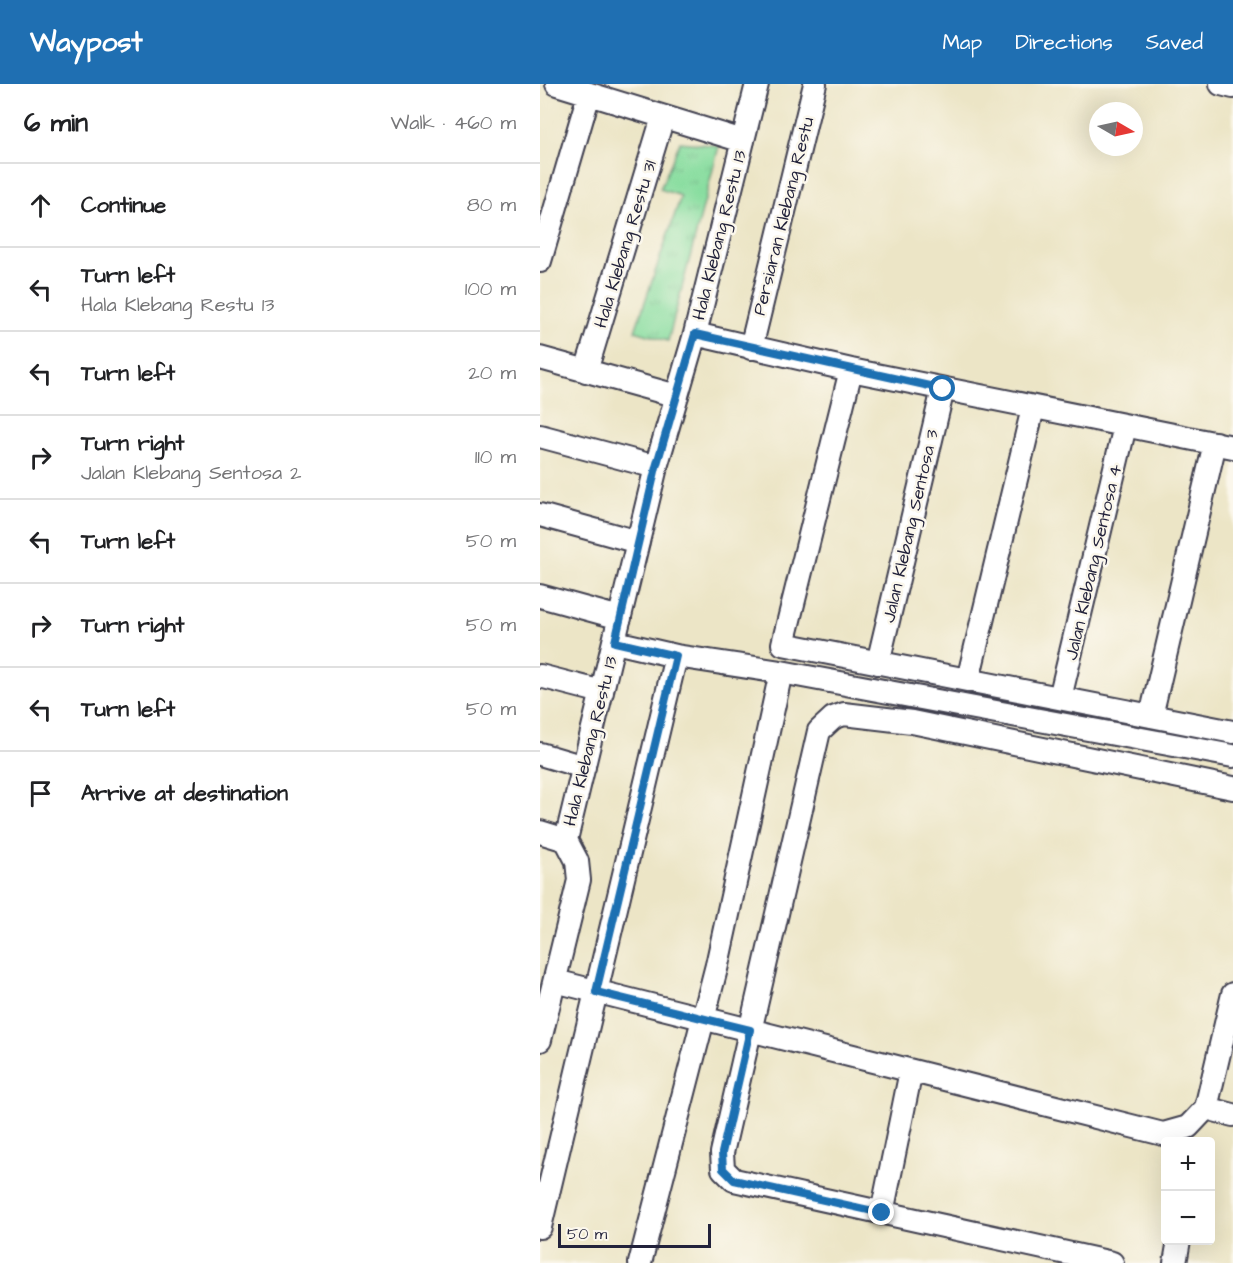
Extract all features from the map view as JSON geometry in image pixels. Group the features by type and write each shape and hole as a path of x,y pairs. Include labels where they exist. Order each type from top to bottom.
{"street":[{"path":"557,84 743,141"},
{"name":"Hala Klebang Restu 13","path":"566,840 656,467 695,334 757,84"},
{"name":"Persiaran Klebang Restu","path":"751,348 815,84"},
{"path":"1221,84 1233,87"},
{"path":"540,261 589,94"},
{"name":"Hala Klebang Restu 31","path":"586,370 663,117"},
{"path":"695,334 851,370 1224,445 1150,716"},
{"path":"540,358 677,396"},
{"path":"851,370 783,644 1233,732"},
{"name":"Jalan Klebang Sentosa 3","path":"878,663 943,389"},
{"path":"968,680 1033,408"},
{"name":"Jalan Klebang Sentosa 4","path":"1060,698 1125,426"},
{"path":"540,436 656,467"},
{"path":"540,515 638,542"},
{"path":"540,596 620,618"},
{"path":"615,642 676,656 781,672 1233,756"},
{"path":"540,1227 676,656"},
{"path":"640,1263 704,1018 781,672"},
{"path":"540,675 602,692"},
{"path":"1112,1263 734,1180 723,1169 722,1153 819,731 833,718 844,714 912,722 1233,788"},
{"path":"540,754 584,767"},
{"path":"540,832 566,840 577,861 579,880 540,1040"},
{"path":"555,981 1162,1134 1188,1127 1206,1108 1233,994"},
{"path":"882,1213 911,1071"},
{"path":"1206,1108 1233,1115"},
{"path":"1175,1263 1178,1245"}],"green space":[{"path":"680,142 719,146 668,341 635,331 681,196 660,189"}],"route":[{"path":"882,1213 734,1180 723,1169 722,1153 750,1030 596,992 676,656 615,642 656,467 695,334 943,389"}]}
